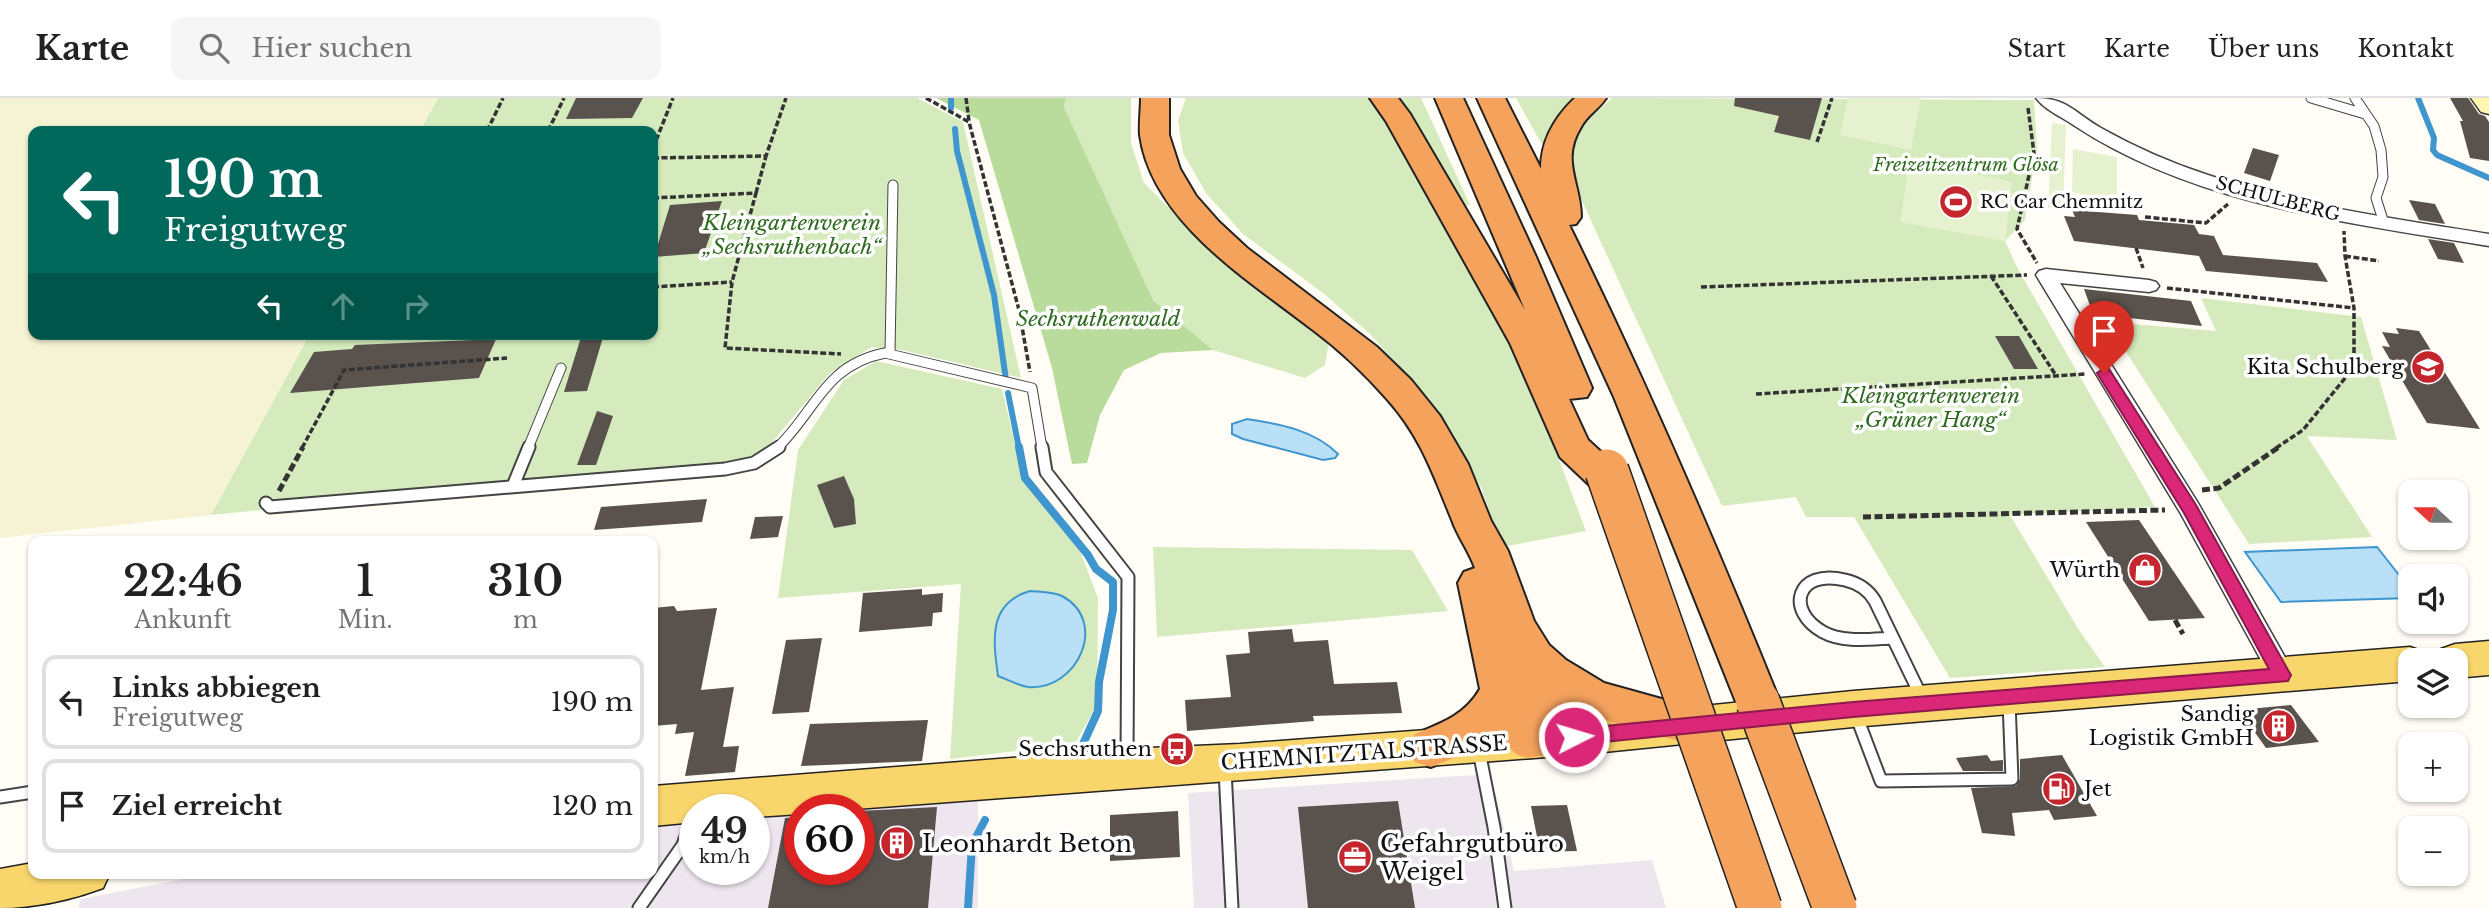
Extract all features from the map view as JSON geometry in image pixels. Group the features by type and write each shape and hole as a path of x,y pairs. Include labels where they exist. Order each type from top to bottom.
{"highway":[{"path":"1155,98 1155,133 1165,170 1184,201 1214,235 1251,267 1347,339 1408,399 1443,452 1472,523 1489,551 1515,624 1533,655 1544,687 1544,720 1530,740 1506,710 1471,551 1472,523"},
{"path":"1165,170 1174,146 1170,113 1176,98"},
{"path":"1384,98 1400,120 1527,344 1573,448 1606,476"},
{"path":"1448,98 1544,311 1606,476 1760,908"},
{"path":"1492,98 1563,240 1663,466 1719,601 1835,908"},
{"path":"1563,240 1566,202 1556,169 1558,145 1567,124 1592,98"},
{"path":"1533,655 1569,686 1603,703 1696,726"},
{"path":"1431,748 1479,727 1493,708 1501,690"}],"main road":[{"path":"2468,660 2489,658"},
{"name":"CHEMNITZTALSTRASSE","path":"770,801 1127,768 1225,764 1530,740 1853,709 2398,665"},
{"name":"CHEMNITZTALSTRASSE","path":"658,806 679,807"},
{"path":"0,891 58,879"}],"street":[{"path":"2483,98 2489,107"},
{"name":"SCHULBERG","path":"2035,99 2144,156 2241,193 2344,216 2489,240"},
{"path":"2046,275 2150,286"},
{"path":"2046,275 2185,501 2282,675"}],"lane":[{"path":"2311,98 2368,115"},
{"path":"2355,98 2368,115 2381,150 2383,177 2376,198 2384,223"},
{"path":"890,353 893,185"},
{"path":"268,505 725,469 754,463 779,447 832,378 870,356 890,353 1032,388 1046,472 1128,577 1127,768"},
{"path":"513,486 561,368"},
{"path":"1893,638 1839,638 1822,632 1808,622 1800,610 1798,599 1802,587 1813,579 1830,576 1852,582 1870,592 1893,638 1924,704"},
{"path":"1853,709 1881,781 2012,779 2009,697"},
{"path":"1478,744 1494,827 1505,908"},
{"path":"1225,764 1232,908"},
{"path":"0,797 28,793"},
{"path":"639,908 679,851"}],"path":[{"path":"489,126 503,98"},
{"path":"550,126 564,98"},
{"path":"658,136 673,98"},
{"path":"786,98 766,156 732,282 725,348 870,356"},
{"path":"926,98 969,121"},
{"path":"965,98 1019,310 1032,388"},
{"path":"1817,142 1832,98"},
{"path":"2035,99 2034,153 2017,229 2030,255 2046,275"},
{"path":"658,158 766,156"},
{"path":"658,198 756,193"},
{"path":"2145,217 2206,223 2241,193"},
{"path":"1863,517 2185,501 2219,488 2303,430 2354,368 2354,308 2345,256 2344,216"},
{"path":"2345,256 2379,261"},
{"path":"1991,275 2057,377"},
{"path":"1701,287 2046,275"},
{"path":"658,287 732,282"},
{"path":"2150,286 2354,308"},
{"path":"268,505 344,370 507,358"},
{"path":"1756,394 2104,373"},
{"path":"2175,620 2183,634"}],"shaded area":[{"path":"0,98 438,98 423,126 28,126 28,340 307,340 211,515 0,538"},
{"path":"1491,774 1514,871 1652,860 1666,908 1194,908 1188,793"},
{"path":"978,797 978,908 78,908 81,899 184,879 658,879 658,823 679,821 679,885 770,885 770,814 784,812 784,885 875,885 875,805"}],"green space":[{"name":"Kleingartenverein „Sechsruthenbach“","path":"438,98 917,98 963,122 1021,378 902,350 872,347 829,374 769,446 748,462 211,515 307,340 658,340 658,126 423,126"},
{"name":"Sechsruthenwald","path":"936,98 1066,98 1064,107 1153,300 1213,350 1161,353 1124,370 1100,415 1087,463 1072,464 1052,368 979,120"},
{"path":"1066,98 1131,98 1131,143 1144,183 1220,258 1329,341 1325,365 1305,378 1213,350 1153,300 1064,107"},
{"path":"1186,98 1374,98 1516,347 1586,531 1502,547 1481,487 1431,402 1371,335 1323,293 1243,234 1206,193 1183,153 1178,120"},
{"path":"1394,98 1421,98 1470,205 1460,207"},
{"path":"1516,98 1582,98 1545,150"},
{"path":"1612,98 2034,100 2037,148 2025,220 2005,241 2019,271 2155,507 2010,515 2079,630 2105,667 1950,678 1854,517 1806,517 1796,497 1722,506 1576,188 1573,159 1577,137 1591,118"},
{"path":"1848,98 1921,98 1911,150 1840,135"},
{"path":"2052,123 2066,125 2063,211 2048,208"},
{"path":"2073,149 2117,157 2117,202 2072,192"},
{"name":"RC Car Chemnitz","path":"1910,160 2012,182 2005,241 1900,222"},
{"path":"2201,298 2361,317 2397,440 2307,436 2372,537 2249,544 2107,322 2216,331"},
{"path":"876,361 1002,389 1023,477 1080,551 1098,598 1097,704 1075,744 950,759 961,584 778,598 798,450 844,380"},
{"path":"1153,547 1412,550 1448,611 1157,637"}],"water":[{"path":"1247,419 1284,426 1307,434 1338,454 1335,458 1323,460 1232,434 1232,424"},
{"path":"2377,547 2398,574 2398,598 2281,602 2245,552"},
{"path":"1030,591 1062,596 1076,607 1084,621 1085,637 1073,667 1061,678 1046,685 1028,687 998,676 995,636 996,624 1007,604"}],"building":[{"path":"576,98 643,98 632,118 566,119"},
{"path":"1735,98 1822,98 1810,140 1774,132 1779,116 1734,106"},
{"path":"2450,98 2468,98 2479,114 2485,116 2489,122 2489,161 2470,158 2460,121 2463,121"},
{"path":"2253,148 2279,155 2270,181 2244,173"},
{"path":"2409,200 2435,204 2445,224 2419,220"},
{"path":"722,201 704,253 658,257 658,244 670,205"},
{"path":"2072,210 2137,215 2139,220 2194,225 2199,234 2214,236 2223,255 2317,263 2328,282 2206,271 2199,256 2074,241 2064,216 2075,217"},
{"path":"2428,239 2454,243 2464,263 2438,259"},
{"path":"2084,289 2191,301 2202,326 2093,314"},
{"path":"2396,328 2419,331 2480,429 2427,423 2382,346 2390,347 2382,332 2399,334"},
{"path":"1995,336 2019,336 2038,369 2014,369"},
{"path":"496,340 479,378 290,393 314,352 352,349 355,345"},
{"path":"580,340 602,340 587,391 564,392"},
{"path":"597,411 613,416 596,465 577,465"},
{"path":"844,476 854,499 856,524 834,528 817,485"},
{"path":"707,499 702,522 594,530 601,507"},
{"path":"783,516 778,537 750,539 755,517"},
{"name":"Würth","path":"2139,520 2205,618 2149,621 2086,522"},
{"path":"922,589 922,595 943,593 942,612 933,613 932,626 859,632 863,593"},
{"path":"674,606 677,611 717,608 701,690 734,687 723,747 739,746 735,772 685,776 694,732 675,734 677,724 658,726 658,608"},
{"path":"1292,629 1294,642 1328,640 1334,684 1397,682 1402,713 1313,716 1314,721 1187,731 1185,700 1231,697 1226,655 1250,653 1248,632"},
{"path":"822,638 809,712 772,714 786,640"},
{"name":"Sandig Logistik GmbH","path":"2291,705 2319,742 2266,748 2239,710"},
{"path":"928,720 922,761 801,766 810,724"},
{"path":"1987,755 1991,761 2003,760 2003,771 1963,771 1956,758"},
{"path":"2062,755 2097,816 2054,820 2049,810 2012,813 2015,836 1982,833 1971,788 2016,786 2020,779 2020,759"},
{"name":"Gefahrgutbüro Weigel","path":"1398,801 1415,908 1308,908 1298,807"},
{"path":"1567,805 1577,851 1540,852 1531,806"},
{"name":"Leonhardt Beton","path":"937,807 928,908 768,908 784,823 784,885 875,885 875,810"},
{"path":"1178,811 1180,857 1110,861 1110,815"}],"waterway":[{"path":"951,98 951,108"},
{"path":"2418,98 2434,138 2433,150 2437,155 2489,178"},
{"path":"955,129 957,151 994,295 1006,380"},
{"path":"1008,393 1019,448"},
{"path":"1019,447 1025,478 1088,555 1096,569 1113,582 1113,610 1099,682 1098,711 1083,744"},
{"path":"968,908 972,845 985,820"}],"place":[{"name":"RC Car Chemnitz","path":"1956,202"},
{"name":"Kita Schulberg","path":"2428,367"},
{"name":"Würth","path":"2145,570"},
{"name":"Sandig Logistik GmbH","path":"2279,726"},
{"name":"Sechsruthen","path":"1177,749"},
{"name":"Jet","path":"2059,789"},
{"name":"Leonhardt Beton","path":"897,843"},
{"name":"Gefahrgutbüro Weigel","path":"1355,857"}],"route":[{"path":"1574,737 1853,709 2282,675 2190,509 2104,373"}],"park label":[{"name":"Freizeitzentrum Glösa","path":"1966,165"},
{"name":"Kleingartenverein „Grüner Hang“","path":"1931,408"}]}
